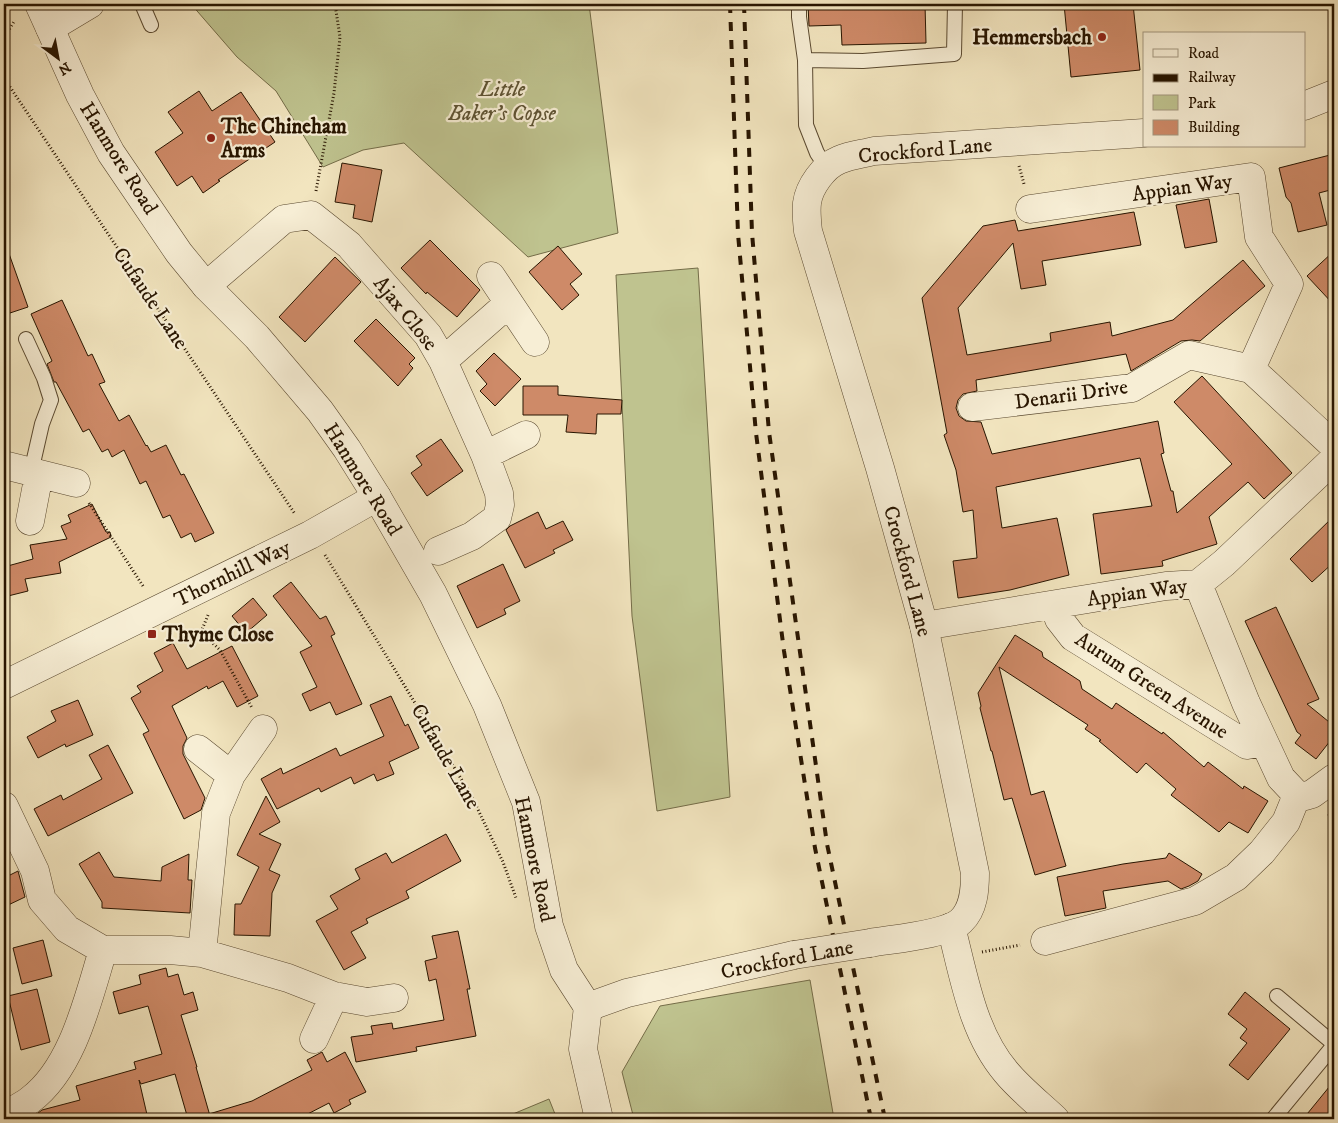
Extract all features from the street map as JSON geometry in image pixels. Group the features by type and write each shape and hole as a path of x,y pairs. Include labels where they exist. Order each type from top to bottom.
{"street":[{"path":"45,16 90,4"},
{"name":"Hanmore Road","path":"45,16 80,95 111,153 179,253 206,286 257,337 320,411 347,449 377,497 432,594 487,705 526,802 549,926 564,970 588,1007"},
{"path":"1306,105 1334,94"},
{"name":"Crockford Lane","path":"588,1007 627,993 794,955 943,930 961,921 968,912 974,895 975,873 924,626 880,468 808,231 807,202 814,184 827,168 837,161 848,157 874,151 1143,133"},
{"name":"Appian Way","path":"1030,209 1252,177 1258,237 1289,284 1251,369"},
{"path":"206,286 284,219 311,215"},
{"name":"Ajax Close","path":"311,215 349,245 428,335 443,361 485,455 499,493 500,505 497,518 472,536 438,552"},
{"path":"491,276 535,342"},
{"path":"443,361 509,303"},
{"name":"Denarii Drive","path":"972,407 1132,388 1189,355 1251,369"},
{"path":"1251,369 1334,446"},
{"path":"485,455 526,435"},
{"name":"Appian Way","path":"924,626 1166,586 1198,584 1224,563 1334,459"},
{"path":"4,464 76,483"},
{"path":"30,521 35,473"},
{"name":"Thornhill Way","path":"4,684 310,534 377,497"},
{"name":"Aurum Green Avenue","path":"1198,584 1246,703 1264,742 1281,778 1297,794"},
{"name":"Aurum Green Avenue","path":"1054,605 1059,619 1073,637 1247,745 1264,742"},
{"path":"202,953 216,813 231,775 270,726"},
{"path":"198,750 231,775"},
{"path":"1045,940 1196,901 1236,877 1262,852 1286,822 1297,794 1305,796 1312,794 1334,778"},
{"path":"4,806 11,840 35,871 42,900 67,929 103,950 170,950 202,953 288,978 334,996 367,1002 394,998"},
{"path":"951,927 966,985 982,1035 1006,1071 1055,1119"},
{"path":"4,1116 31,1100 56,1074 80,1024 103,950"},
{"path":"314,1039 334,996"},
{"path":"588,1007 583,1049 599,1119"}],"lane":[{"path":"142,4 150,24"},
{"path":"799,4 805,60 806,125 817,153 827,168"},
{"path":"805,60 863,61 954,54 955,4"},
{"path":"26,339 44,378 51,400 42,424 35,473"},
{"path":"1273,1119 1334,1045 1277,996"}],"path":[{"path":"311,215 334,92 340,37 335,4"},
{"path":"4,38 15,20"},
{"name":"Cufaude Lane","path":"4,78 298,519"},
{"path":"1012,142 1030,209"},
{"path":"76,483 143,586"},
{"name":"Cufaude Lane","path":"320,549 471,796 503,862 518,906"},
{"path":"209,612 201,632 220,650 270,726"},
{"path":"981,952 1045,940"}],"green space":[{"name":"Little Baker's Copse","path":"191,4 589,4 618,233 528,257 404,143 363,150 323,167 276,91 237,57"},
{"path":"698,268 730,797 657,811 632,616 616,275"},
{"path":"810,980 834,1119 634,1119 622,1072 660,1006"},
{"path":"549,1099 557,1119 501,1119"}],"building":[{"path":"808,4 925,4 926,43 842,45 841,25 809,26"},
{"name":"Hemmersbach","path":"1064,4 1133,4 1140,70 1071,77"},
{"path":"199,91 212,111 241,92 275,142 218,180 220,181 203,193 192,176 177,186 155,152 183,133 168,112"},
{"path":"1334,154 1334,189 1319,193 1327,225 1298,232 1291,203 1286,197 1279,168"},
{"path":"342,163 382,170 372,222 353,218 355,205 335,202"},
{"path":"1209,199 1217,242 1185,248 1176,205"},
{"path":"1134,212 1141,245 1042,261 1046,285 1021,289 1013,243 958,308 967,355 1051,341 1050,333 1110,322 1112,336 1173,320 1243,260 1265,286 1200,341 1181,341 1131,371 1126,354 976,380 977,391 963,394 958,400 956,408 959,416 966,421 981,422 992,454 1158,421 1164,453 1161,454 1171,491 1173,491 1177,513 1232,464 1174,402 1202,376 1292,473 1264,499 1248,482 1209,517 1217,544 1162,561 1163,566 1101,574 1093,514 1152,506 1140,458 996,487 1002,528 1057,518 1069,575 1010,590 958,598 953,561 977,558 973,510 963,512 956,470 944,435 947,433 922,298 983,226 1015,220 1018,231"},
{"path":"430,240 480,290 457,317 427,292 426,294 401,268"},
{"path":"558,246 582,274 570,284 579,295 562,310 529,272"},
{"path":"4,248 7,248 28,307 4,315"},
{"path":"1334,251 1334,305 1307,276"},
{"path":"335,257 361,282 305,342 279,317"},
{"path":"62,300 88,356 92,354 105,382 99,384 119,421 129,415 151,452 166,445 181,475 184,474 214,533 195,542 191,533 181,538 170,515 163,518 146,481 140,484 124,450 112,457 108,449 102,452 89,429 83,432 56,382 54,382 47,364 52,361 31,314"},
{"path":"376,319 415,358 409,364 413,368 398,386 354,341"},
{"path":"494,353 521,379 495,406 480,391 487,384 476,371"},
{"path":"523,386 558,386 558,395 622,400 621,414 597,414 596,434 566,432 568,415 523,415"},
{"path":"441,439 463,471 427,496 411,473 422,465 416,456"},
{"path":"92,504 106,532 110,532 111,537 59,562 61,573 25,579 28,591 4,597 4,567 33,559 30,545 67,539 61,526 71,522 68,515"},
{"path":"538,512 546,529 563,521 573,540 553,550 555,553 525,568 506,530 510,526"},
{"path":"1334,516 1334,562 1312,582 1290,559"},
{"path":"503,564 520,601 504,609 506,614 477,628 457,586"},
{"path":"291,582 320,619 326,616 335,634 331,636 362,704 336,715 330,702 310,711 302,694 317,687 300,652 312,646 273,596"},
{"path":"253,598 267,615 246,633 232,616"},
{"path":"1276,607 1319,699 1307,704 1334,726 1334,736 1316,759 1295,743 1301,735 1297,732 1245,621"},
{"path":"1015,635 1042,652 1043,657 1080,681 1082,689 1112,709 1116,703 1162,734 1163,732 1204,767 1208,762 1243,789 1244,786 1268,801 1248,833 1229,822 1219,832 1171,795 1176,789 1146,763 1137,773 1099,741 1101,740 1085,729 1088,725 999,667 1031,795 1044,791 1066,866 1035,875 1012,798 1004,800 980,708 978,693"},
{"path":"173,643 187,669 232,646 258,696 237,707 223,681 208,689 207,686 172,706 187,738 183,746 183,754 205,798 201,810 184,819 143,734 149,731 131,698 141,692 137,686 163,671 154,653"},
{"path":"391,696 405,726 408,724 419,748 389,762 394,774 377,781 374,774 354,784 351,777 321,792 319,788 277,809 261,779 281,768 283,774 336,748 340,756 384,736 370,705"},
{"path":"78,700 93,735 66,747 65,744 38,758 27,737 56,721 51,711"},
{"path":"108,745 133,793 48,836 34,809 61,795 63,800 102,779 89,755"},
{"path":"266,796 280,822 259,834 281,844 269,870 280,875 272,893 270,936 234,935 235,904 241,904 259,867 237,855"},
{"path":"446,834 461,861 406,891 409,898 366,919 368,923 351,932 366,958 344,970 316,921 338,909 330,896 360,879 355,869 386,853 392,863"},
{"path":"99,852 114,877 161,881 162,867 189,854 188,880 192,880 190,913 102,908 102,902 79,864"},
{"path":"1169,853 1202,874 1198,881 1181,889 1168,881 1103,891 1106,908 1065,916 1057,877 1166,858"},
{"path":"18,871 25,897 4,907 4,878"},
{"path":"458,931 470,989 467,989 476,1036 416,1047 417,1051 356,1062 351,1037 373,1034 371,1026 392,1023 393,1029 444,1020 436,979 429,981 425,961 437,958 432,936"},
{"path":"43,940 52,976 22,984 13,948"},
{"path":"166,968 168,977 178,974 184,995 193,992 198,1010 181,1015 209,1114 252,1101 312,1070 307,1060 322,1052 327,1062 345,1052 366,1092 349,1100 351,1104 334,1113 329,1103 298,1119 188,1119 175,1074 141,1084 139,1080 148,1119 33,1119 42,1110 80,1100 76,1086 136,1069 134,1062 162,1054 148,1006 119,1014 113,992 141,984 139,975"},
{"path":"37,989 50,1042 21,1050 8,996"},
{"path":"1245,992 1290,1029 1248,1080 1229,1065 1247,1043 1240,1038 1247,1029 1228,1014"},
{"path":"1334,1081 1334,1119 1303,1119"}],"railway":[{"path":"730,4 738,234 756,433 784,651 815,848 871,1119"},
{"path":"744,4 752,233 769,432 827,844 885,1119"}],"place":[{"name":"Hemmersbach","path":"1102,37"},
{"name":"The Chineham Arms","path":"211,138"},
{"name":"Thyme Close","path":"152,634"}]}
